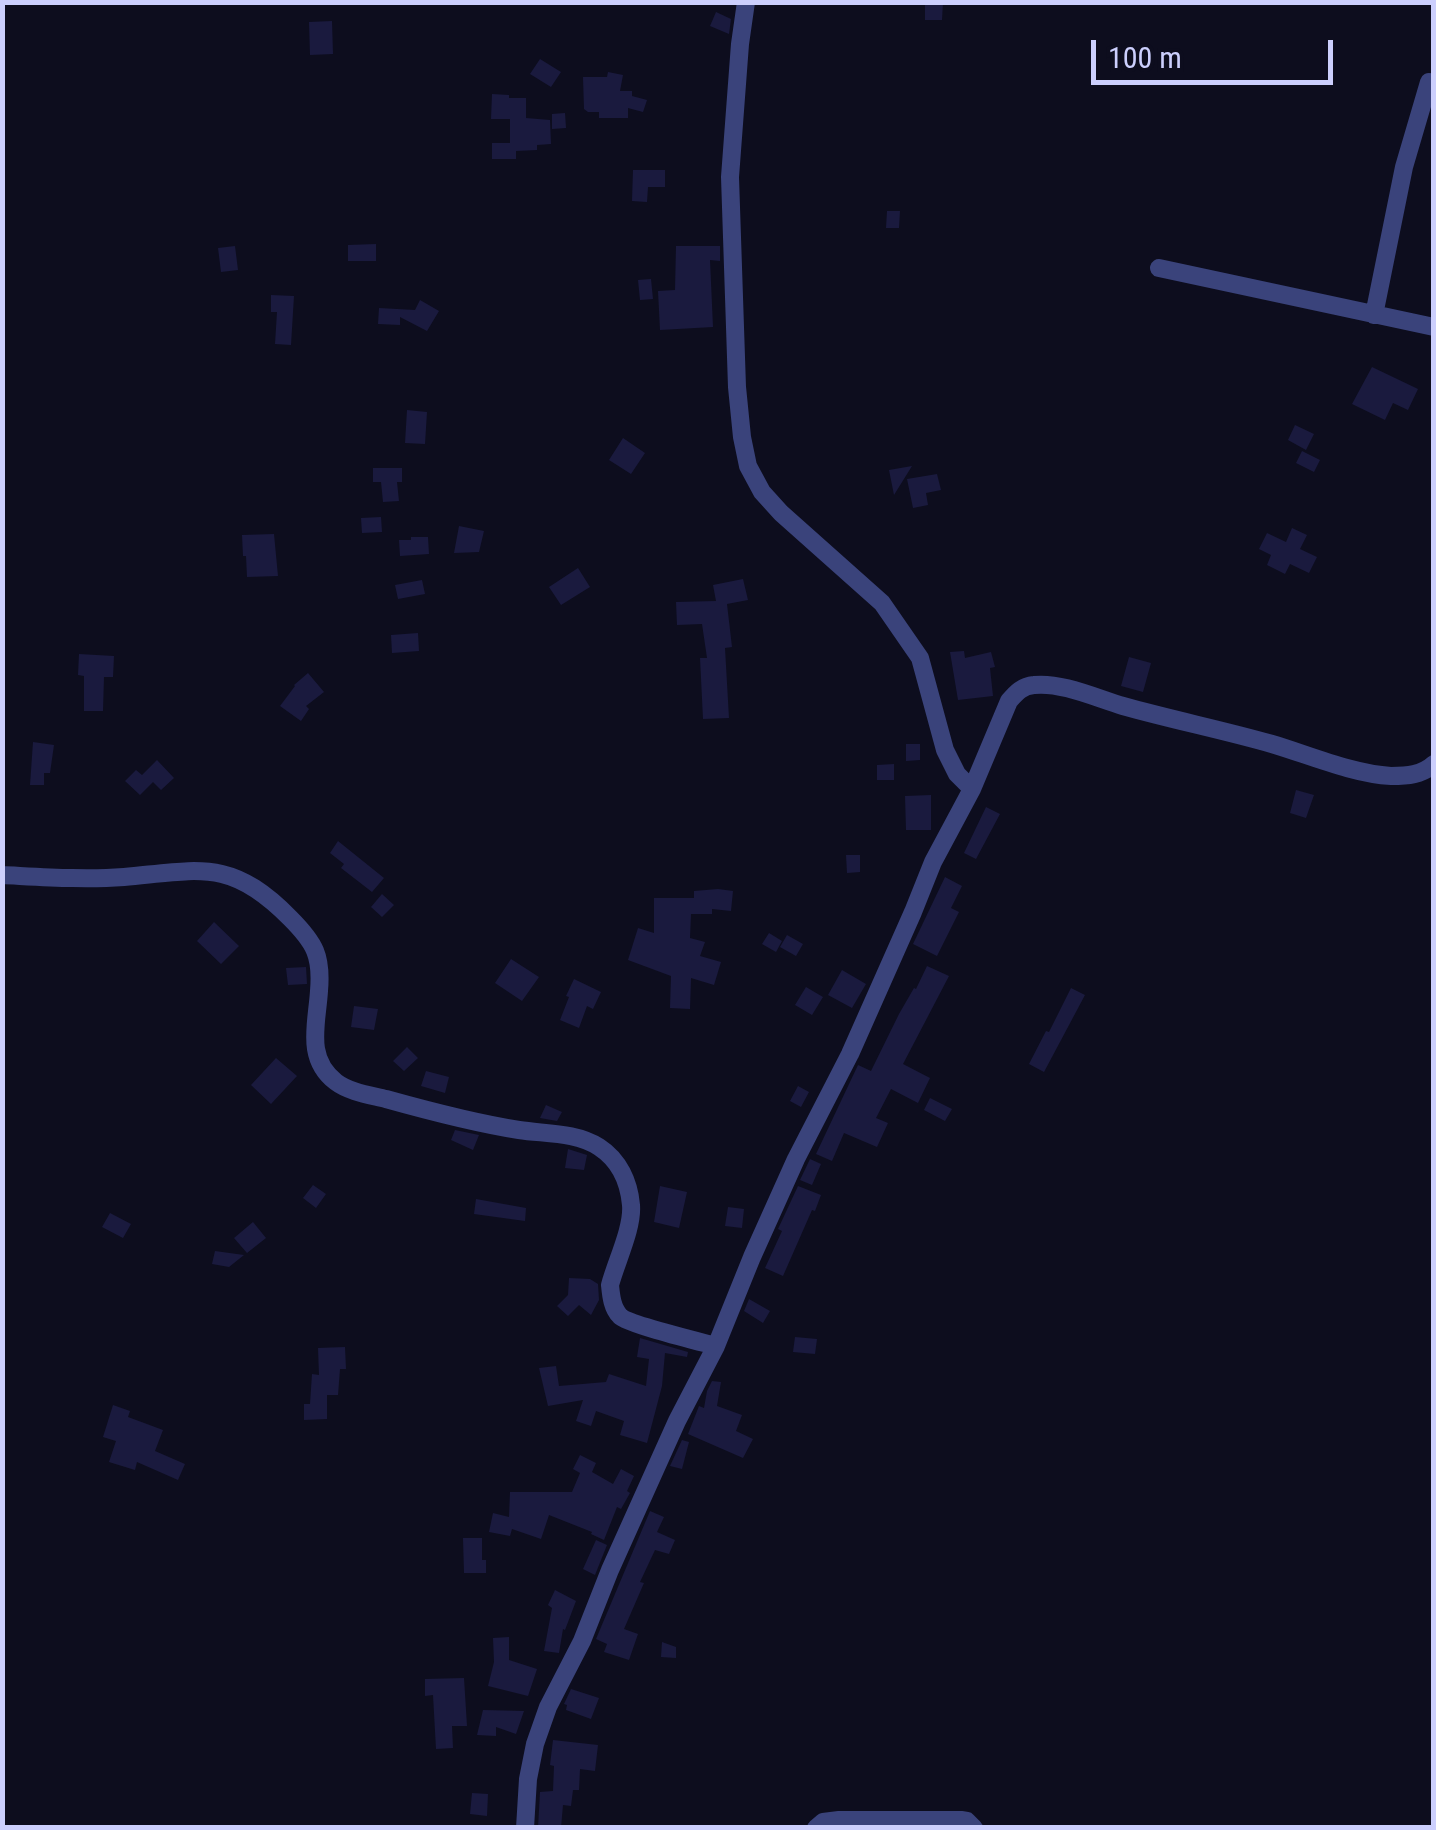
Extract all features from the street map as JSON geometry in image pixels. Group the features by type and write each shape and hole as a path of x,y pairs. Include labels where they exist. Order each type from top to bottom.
{"street":[{"path":"746,2 730,177 737,387 748,466 762,492 781,513 882,603 902,630 920,658 944,750 972,789"},
{"path":"1374,315 1404,167 1430,82"},
{"path":"1160,268 1434,328"},
{"path":"524,1828 535,1744 548,1708 582,1641 677,1421 716,1346 796,1159 850,1054 933,862 972,789 1016,692 1038,684 1060,688 1389,776 1414,775 1434,764"},
{"path":"2,875 122,877 165,870 208,871 246,882 275,902 306,933 315,948 320,961 316,1054 322,1068 338,1084 465,1119 583,1139 601,1148 619,1165 632,1208 610,1285 618,1313 631,1323 716,1346"},
{"path":"816,1828 823,1822 839,1820 961,1820 974,1828"}],"building":[{"path":"925,2 943,2 942,20 925,20"},
{"path":"716,12 731,19 729,34 710,26"},
{"path":"332,21 333,54 310,55 309,22"},
{"path":"540,59 561,72 551,87 530,74"},
{"path":"608,72 623,75 620,91 632,91 632,96 647,100 643,112 628,108 628,118 599,118 599,112 584,109 583,77 607,77"},
{"path":"492,94 526,98 526,118 550,120 551,144 537,145 537,150 516,151 516,159 492,159 492,143 510,143 510,119 491,119"},
{"path":"565,113 566,128 552,129 552,114"},
{"path":"633,170 665,170 665,187 648,187 647,202 632,201"},
{"path":"887,211 900,211 899,228 886,228"},
{"path":"376,244 376,261 348,261 348,245"},
{"path":"235,246 238,270 221,272 218,248"},
{"path":"676,246 720,246 720,261 710,260 713,327 660,330 658,291 675,290"},
{"path":"651,279 653,299 640,300 638,280"},
{"path":"271,295 294,296 291,345 275,344 277,312 271,312"},
{"path":"420,300 439,311 427,331 400,317 400,325 378,324 379,308 415,310"},
{"path":"1372,367 1418,389 1408,410 1393,403 1385,420 1352,404"},
{"path":"407,410 427,412 425,444 405,443"},
{"path":"1295,425 1314,434 1306,450 1288,440"},
{"path":"623,438 645,453 631,474 609,460"},
{"path":"1302,451 1320,460 1314,472 1296,463"},
{"path":"912,466 894,495 889,470"},
{"path":"373,468 402,468 402,482 397,482 399,501 383,502 381,482 373,482"},
{"path":"937,474 941,490 926,493 928,505 913,508 907,479"},
{"path":"381,517 382,532 362,533 361,518"},
{"path":"459,526 484,531 479,552 454,553"},
{"path":"1292,528 1307,535 1300,549 1317,557 1309,573 1290,564 1285,574 1267,565 1271,555 1259,549 1267,533 1286,542"},
{"path":"274,534 278,576 247,577 242,535"},
{"path":"428,537 429,554 400,556 399,540"},
{"path":"578,568 590,587 561,605 549,587"},
{"path":"743,579 748,600 727,604 732,647 725,648 729,718 703,719 700,658 707,658 702,624 677,625 676,602 716,601 713,585"},
{"path":"422,580 425,594 398,599 395,585"},
{"path":"418,633 419,651 392,653 391,635"},
{"path":"964,651 965,658 991,652 995,667 990,668 993,696 958,700 950,652"},
{"path":"79,654 114,656 113,677 104,677 103,711 84,711 84,676 78,675"},
{"path":"1129,657 1151,663 1143,692 1121,686"},
{"path":"308,673 324,692 306,706 309,709 301,721 280,706"},
{"path":"33,742 54,745 44,785 30,785"},
{"path":"906,744 920,744 920,760 906,761"},
{"path":"157,760 174,778 161,790 153,782 140,795 125,781 136,770 142,775"},
{"path":"894,764 894,780 877,780 877,765"},
{"path":"1296,790 1314,795 1306,818 1290,813"},
{"path":"931,795 931,830 906,830 905,796"},
{"path":"986,807 1000,814 976,859 964,853"},
{"path":"338,841 384,878 372,892 341,868 344,864 330,853"},
{"path":"846,855 860,855 860,872 847,873"},
{"path":"945,877 962,886 951,908 959,912 937,956 913,944"},
{"path":"694,891 733,891 731,911 712,909 712,914 691,914 690,938 705,942 700,956 721,962 714,985 691,978 690,1009 670,1008 671,976 628,960 638,928 654,933 654,898 694,898"},
{"path":"382,894 394,905 382,917 371,907"},
{"path":"214,922 239,946 221,964 197,941"},
{"path":"769,933 782,941 776,952 762,944"},
{"path":"787,935 803,944 796,956 780,947"},
{"path":"511,959 539,977 522,1001 495,983"},
{"path":"927,966 949,976 903,1064 930,1078 918,1103 891,1089 876,1118 888,1123 877,1147 844,1133 832,1161 816,1154 858,1065 871,1071"},
{"path":"306,967 307,984 288,985 286,968"},
{"path":"842,970 866,984 852,1008 828,995"},
{"path":"574,979 601,992 593,1009 587,1006 579,1028 560,1020"},
{"path":"806,987 823,997 812,1015 795,1005"},
{"path":"1071,988 1085,995 1044,1072 1029,1064"},
{"path":"354,1006 378,1009 374,1030 351,1027"},
{"path":"407,1047 418,1058 404,1071 393,1061"},
{"path":"276,1058 297,1076 271,1104 251,1085"},
{"path":"426,1071 449,1077 445,1093 421,1086"},
{"path":"798,1086 809,1092 801,1107 790,1101"},
{"path":"930,1098 952,1109 945,1121 924,1110"},
{"path":"546,1105 562,1112 557,1121 540,1118"},
{"path":"455,1130 479,1135 473,1150 451,1140"},
{"path":"568,1149 587,1155 584,1170 565,1168"},
{"path":"810,1159 821,1164 812,1185 800,1180"},
{"path":"313,1185 326,1194 316,1208 303,1198"},
{"path":"660,1186 687,1192 679,1228 654,1222"},
{"path":"798,1186 821,1195 783,1276 765,1268"},
{"path":"476,1199 526,1208 525,1221 474,1214"},
{"path":"728,1207 744,1209 742,1228 725,1226"},
{"path":"110,1213 131,1224 123,1238 102,1227"},
{"path":"253,1222 266,1238 247,1253 234,1238"},
{"path":"215,1251 244,1255 229,1267 212,1264"},
{"path":"569,1278 590,1279 598,1284 599,1300 591,1315 579,1305 568,1316 557,1306 568,1295"},
{"path":"749,1299 770,1311 763,1323 744,1311"},
{"path":"795,1337 817,1339 815,1354 793,1352"},
{"path":"640,1338 688,1352 687,1357 665,1353 662,1386 647,1443 620,1435 624,1421 596,1411 591,1426 576,1421 583,1400 548,1406 539,1368 556,1366 559,1386 606,1382 609,1374 646,1386 649,1359 637,1357"},
{"path":"345,1347 346,1369 340,1369 338,1395 327,1395 327,1419 304,1420 304,1404 310,1404 312,1374 319,1375 318,1348"},
{"path":"712,1381 721,1382 717,1406 742,1415 736,1431 753,1439 743,1458 688,1434 699,1406 704,1408"},
{"path":"113,1405 130,1411 128,1417 163,1430 155,1451 185,1464 178,1480 137,1462 135,1470 109,1462 116,1441 103,1437"},
{"path":"682,1440 689,1442 682,1469 670,1466"},
{"path":"580,1455 596,1463 592,1472 613,1484 621,1469 634,1476 627,1491 630,1493 621,1509 617,1507 604,1540 549,1515 541,1539 512,1529 510,1536 489,1532 493,1513 509,1517 510,1492 572,1492 580,1473 573,1469"},
{"path":"650,1511 664,1517 657,1532 675,1540 669,1554 655,1550 640,1582 644,1583 624,1629 638,1634 629,1660 604,1652 607,1644 596,1639"},
{"path":"463,1538 482,1538 486,1573 464,1573"},
{"path":"596,1540 607,1545 595,1575 583,1569"},
{"path":"555,1590 576,1601 563,1629 559,1653 544,1651 552,1608 548,1605"},
{"path":"509,1637 509,1660 537,1669 528,1696 488,1686 494,1662 493,1638"},
{"path":"662,1642 676,1647 676,1658 661,1657"},
{"path":"464,1678 467,1726 452,1726 453,1748 436,1749 433,1695 425,1696 425,1679"},
{"path":"571,1689 599,1698 591,1719 566,1710 564,1704"},
{"path":"483,1710 524,1711 516,1734 496,1727 496,1736 477,1735"},
{"path":"553,1740 598,1745 595,1771 580,1769 579,1790 573,1790 571,1806 563,1805 561,1828 538,1828 540,1792 553,1791"},
{"path":"472,1793 488,1794 487,1816 470,1814"}]}
